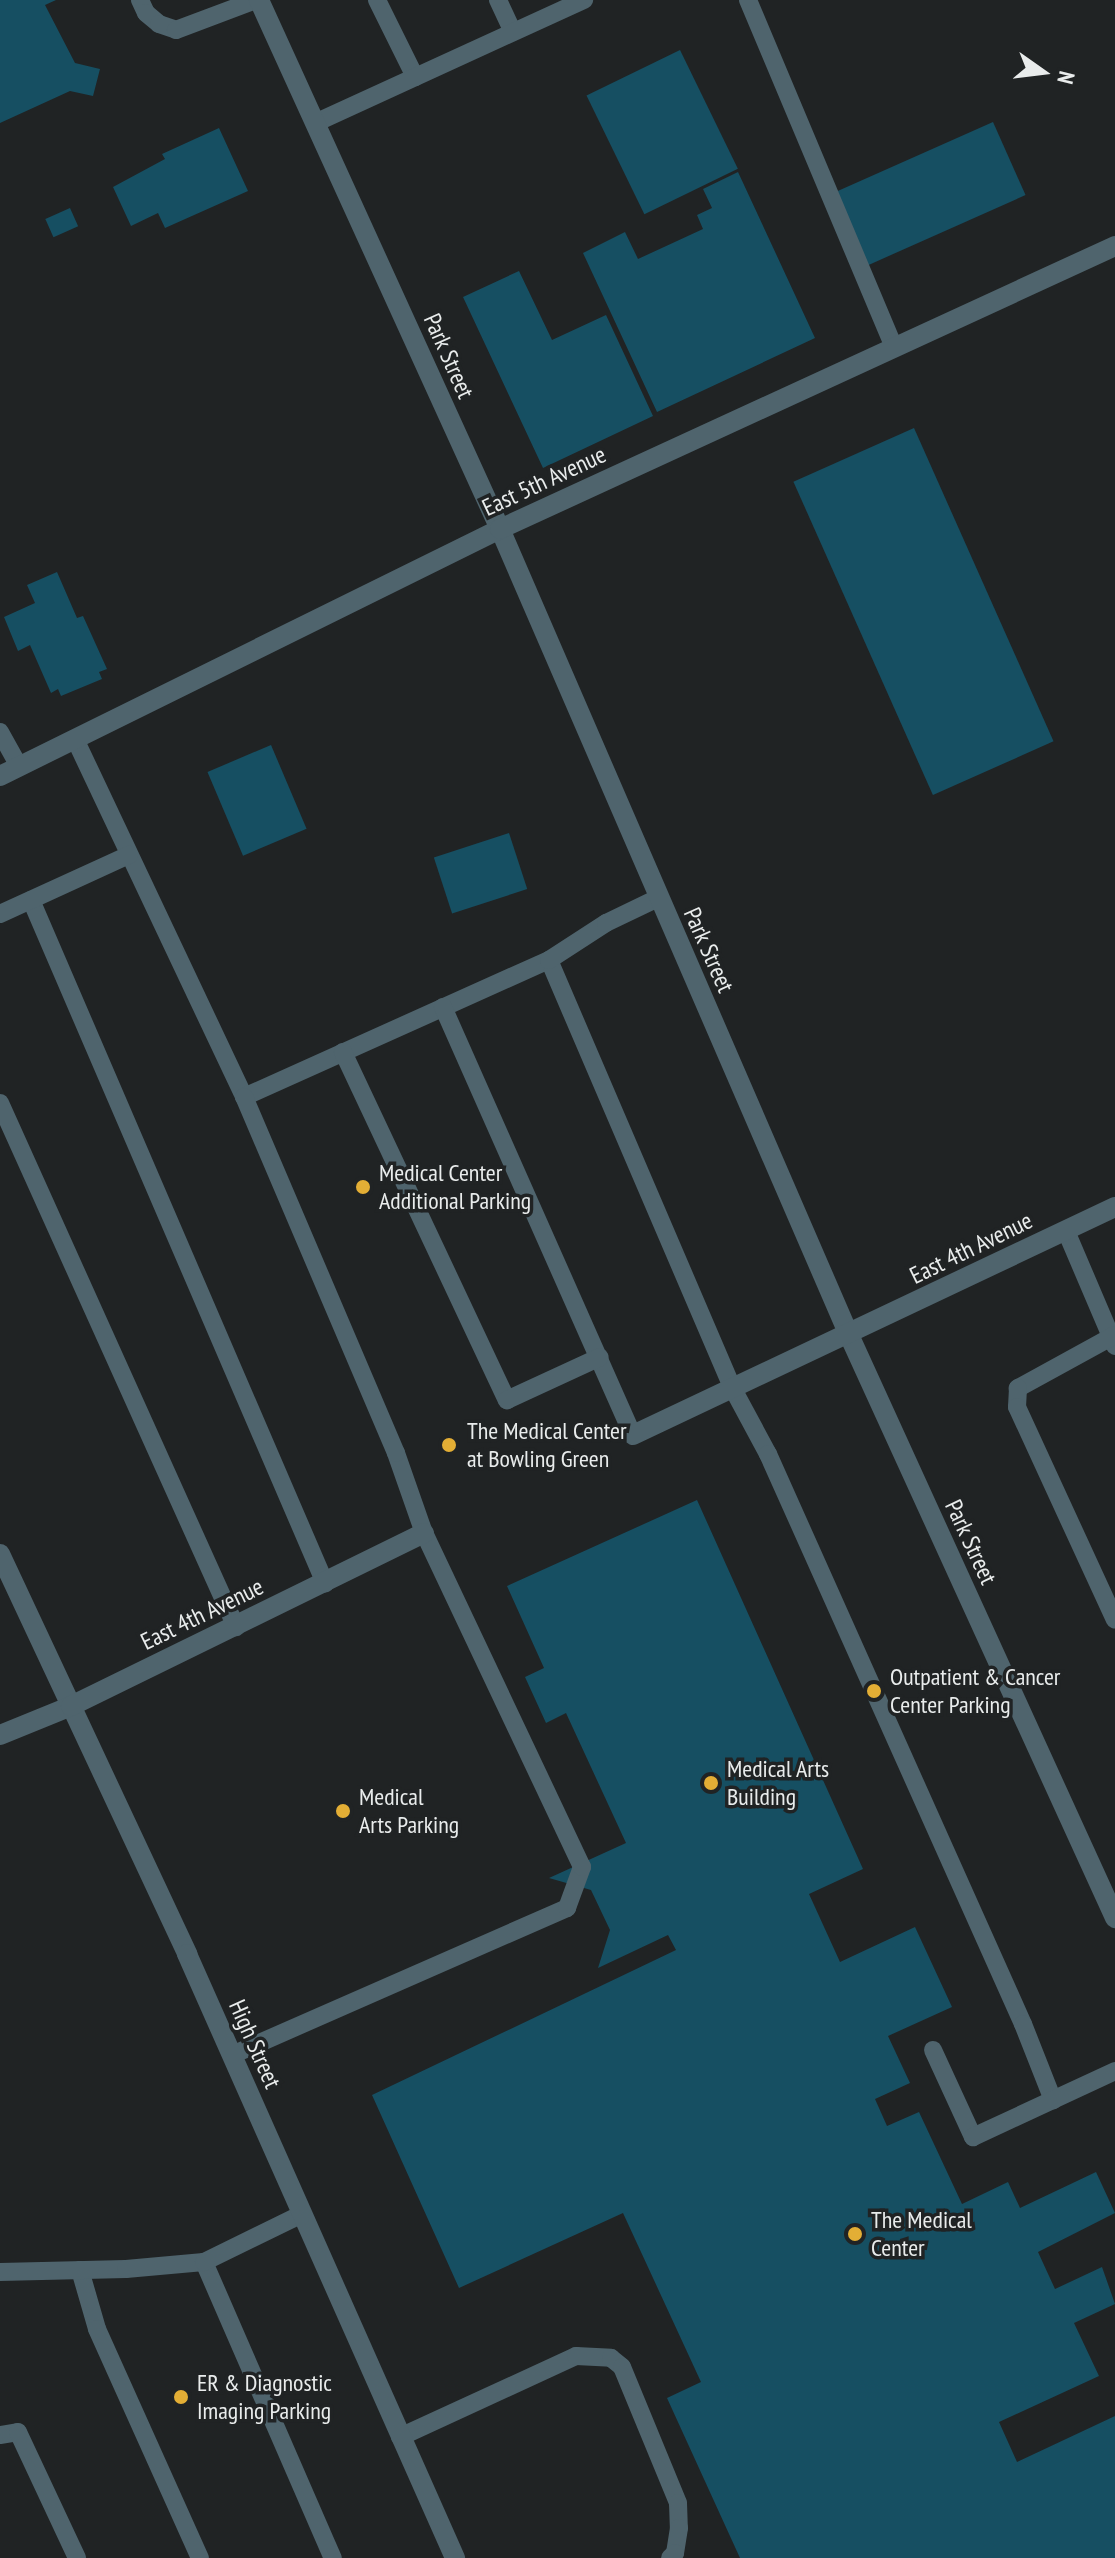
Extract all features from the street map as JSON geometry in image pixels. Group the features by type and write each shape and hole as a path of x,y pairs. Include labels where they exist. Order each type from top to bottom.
{"street":[{"name":"Park Street","path":"258,0 500,529 849,1335 1115,1918"},
{"name":"East 5th Avenue","path":"9,771 500,529 1115,246"},
{"name":"East 4th Avenue","path":"633,1435 1115,1207"},
{"name":"East 4th Avenue","path":"0,1735 71,1706 424,1533"},
{"name":"High Street","path":"0,1554 232,2055 455,2558"}],"lane":[{"path":"140,0 146,13 159,24 176,30 258,0"},
{"path":"377,0 415,77"},
{"path":"498,0 513,32"},
{"path":"315,123 584,0"},
{"path":"748,0 894,348"},
{"path":"0,732 9,771"},
{"path":"75,739 244,1097 396,1453 424,1533 582,1867 567,1908 232,2055"},
{"path":"0,914 129,855"},
{"path":"244,1097 549,960 606,923 658,898"},
{"path":"31,900 325,1583"},
{"path":"549,960 733,1389 781,1483 1023,2024 1053,2100"},
{"path":"443,1007 633,1435"},
{"path":"343,1052 507,1400 600,1357"},
{"path":"0,1103 236,1627"},
{"path":"1066,1231 1114,1339 1018,1388 1017,1407 1115,1620"},
{"path":"933,2050 973,2137 1115,2071"},
{"path":"0,2272 204,2262 302,2214"},
{"path":"204,2262 333,2558"},
{"path":"80,2270 97,2329 200,2558"},
{"path":"400,2437 576,2356 611,2358 622,2367 678,2503 679,2528 675,2553 670,2558"},
{"path":"0,2435 18,2432 77,2558"}],"building":[{"path":"0,0 56,0 45,5 75,63 100,69 93,96 70,91 0,123"},
{"path":"680,50 738,169 644,214 587,96"},
{"path":"993,122 1026,195 867,265 835,192"},
{"path":"219,128 248,191 165,228 158,213 131,226 113,187 165,159 162,154"},
{"path":"738,172 815,338 657,412 583,253 625,232 638,259 703,229 697,215 712,208 703,189"},
{"path":"70,208 78,226 53,237 45,219"},
{"path":"519,271 552,340 606,315 653,416 543,468 463,297"},
{"path":"914,428 1054,741 933,795 793,482"},
{"path":"57,572 77,618 83,616 107,669 99,672 102,679 61,696 58,689 51,693 30,645 18,651 4,617 35,603 27,585"},
{"path":"271,745 307,829 243,856 207,772"},
{"path":"509,833 527,889 452,914 434,857"},
{"name":"The Medical Center","path":"697,1500 863,1869 809,1894 840,1962 915,1927 952,2007 888,2036 910,2083 875,2099 887,2126 919,2112 962,2204 1008,2182 1020,2208 1096,2172 1115,2213 1038,2252 1055,2289 1102,2267 1115,2304 1074,2323 1099,2376 999,2422 1017,2462 1115,2416 1115,2558 740,2558 667,2398 701,2382 623,2213 459,2288 372,2095 676,1950 668,1935 598,1968 610,1930 591,1890 549,1878 626,1843 566,1713 546,1723 525,1677 544,1668 507,1586"}],"place":[{"name":"Medical Center Additional Parking","path":"363,1187"},
{"name":"The Medical Center at Bowling Green","path":"449,1445"},
{"name":"Outpatient & Cancer Center Parking","path":"874,1691"},
{"name":"Medical Arts Building","path":"711,1783"},
{"name":"Medical Arts Parking","path":"343,1811"},
{"name":"The Medical Center","path":"855,2234"},
{"name":"ER & Diagnostic Imaging Parking","path":"181,2397"}]}
